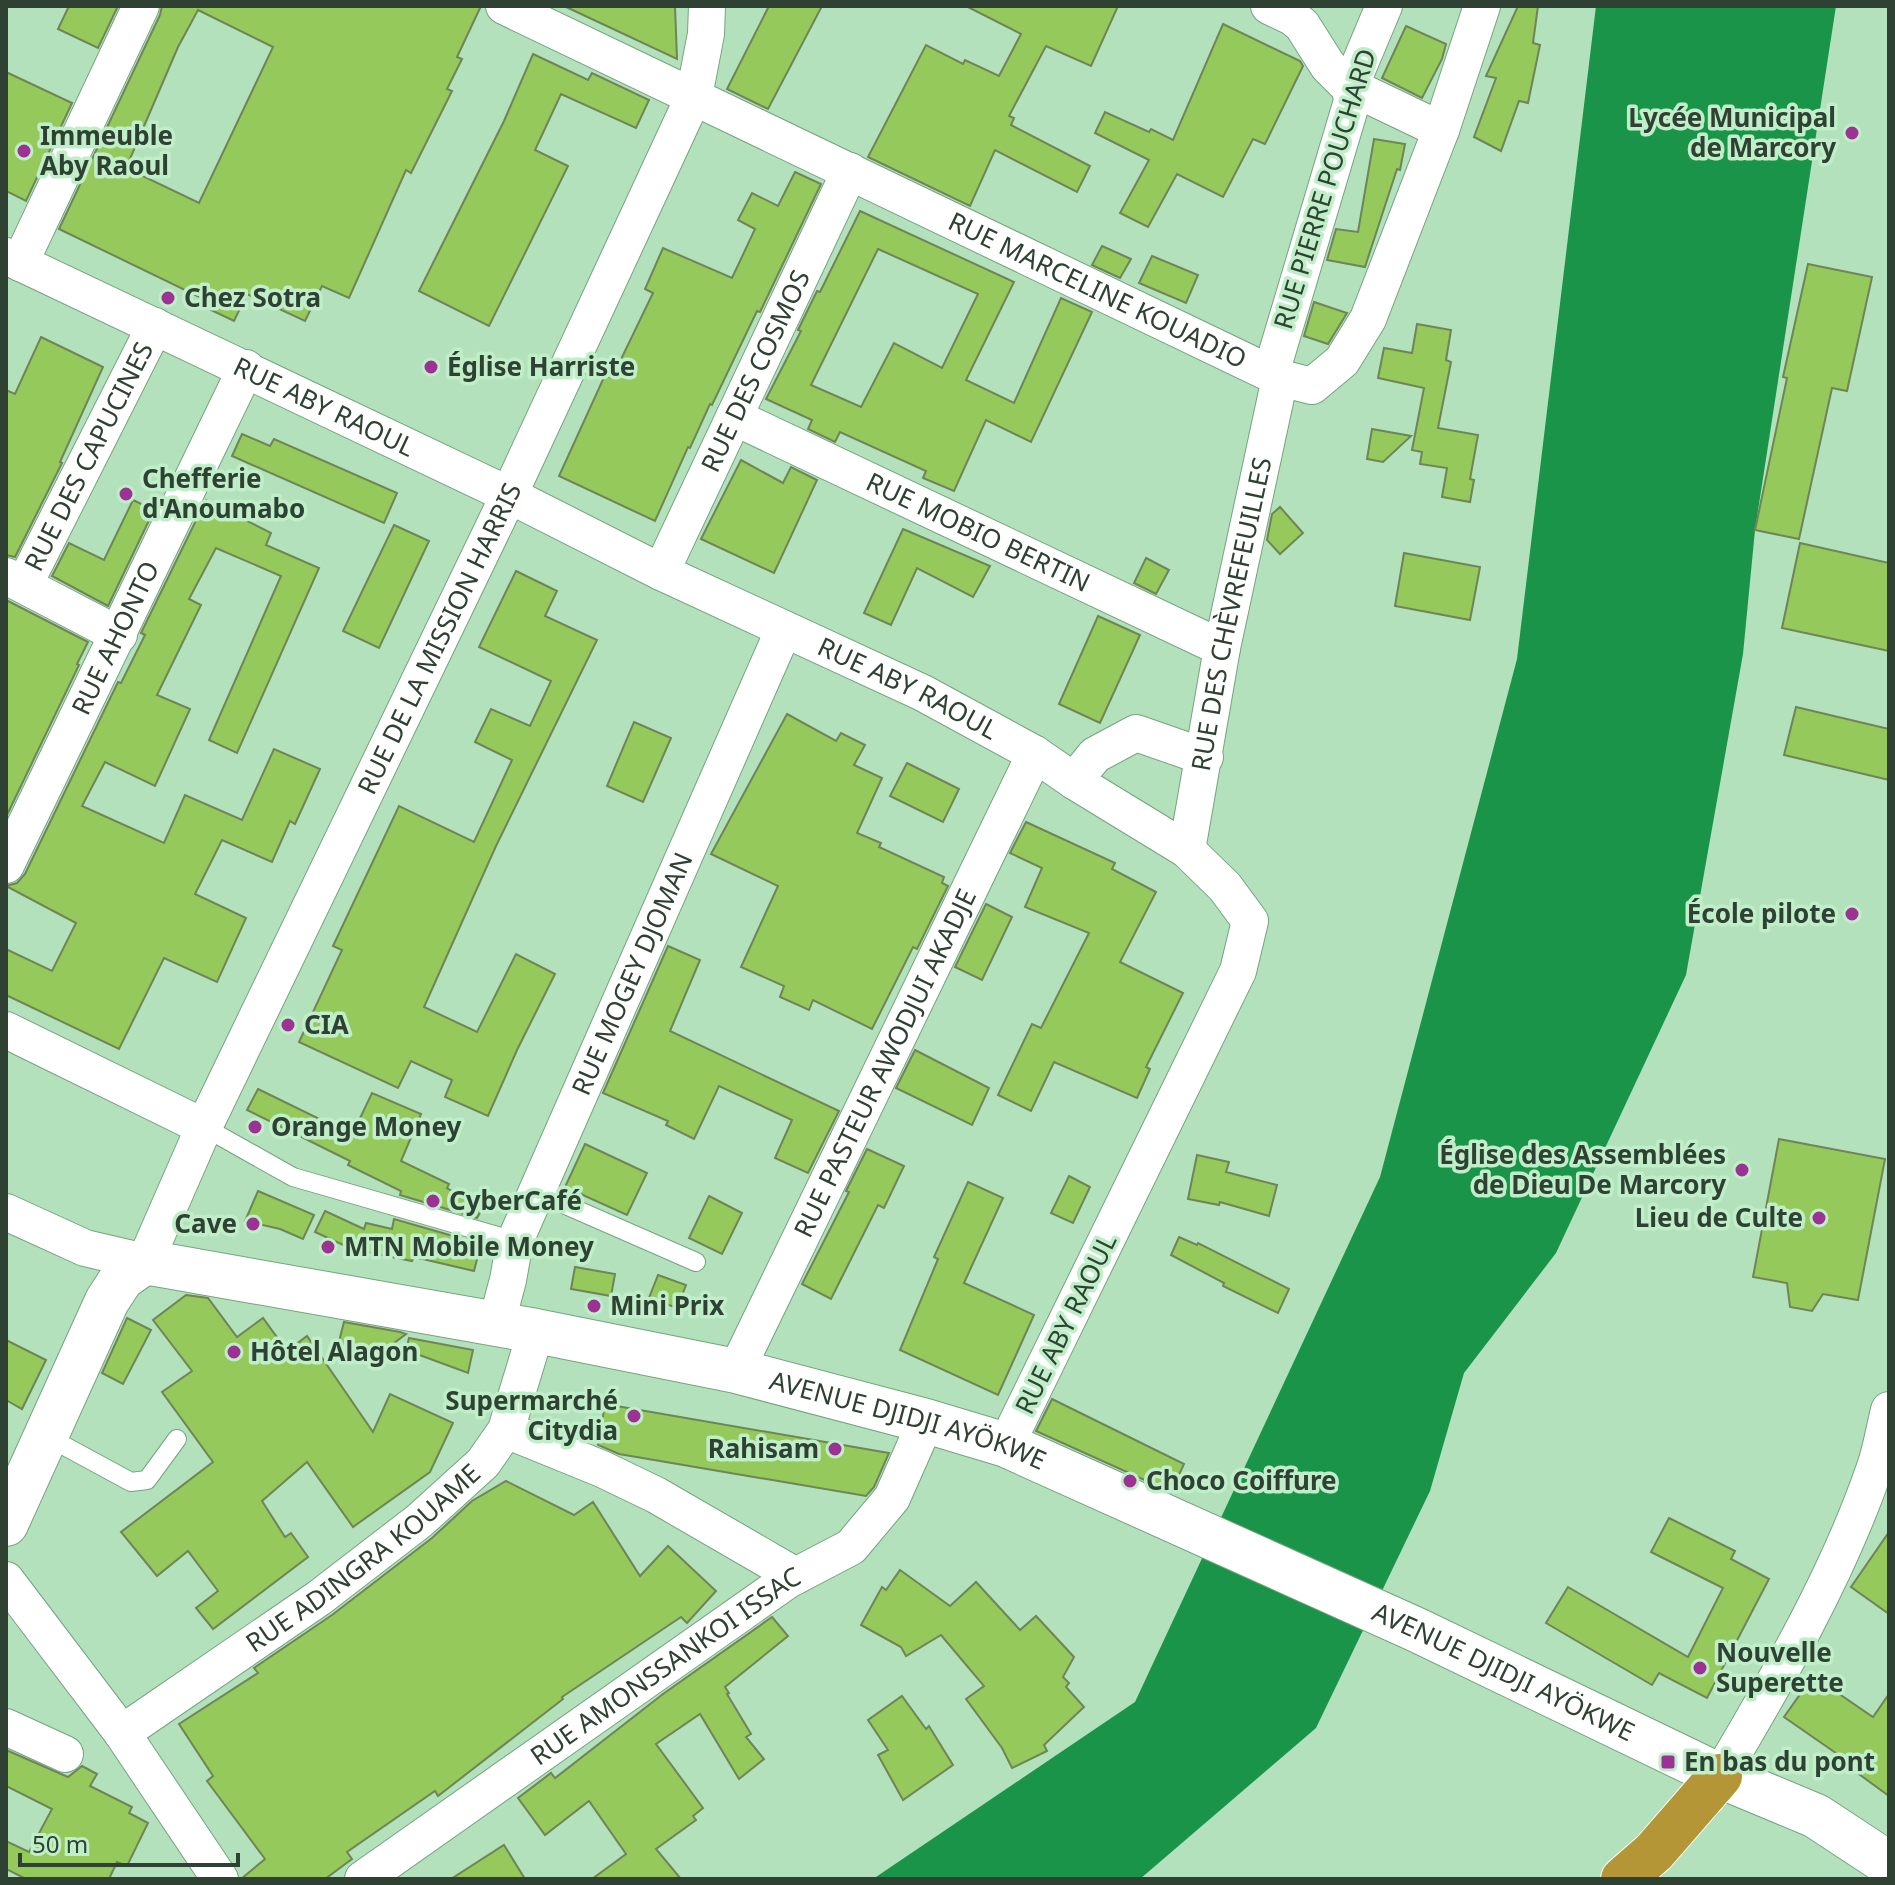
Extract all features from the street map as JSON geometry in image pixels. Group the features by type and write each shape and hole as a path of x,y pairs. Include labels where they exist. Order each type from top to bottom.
{"highway":[{"path":"1623,1879 1654,1852 1720,1776"}],"street":[{"path":"13,260 141,6"},
{"name":"RUE MARCELINE KOUADIO","path":"505,6 1275,376 1312,386 1342,361 1368,319 1441,130 1482,6"},
{"name":"RUE DE LA MISSION HARRIS","path":"145,1262 204,1127 509,495 694,96 706,34 707,6"},
{"path":"1269,6 1302,25 1328,66 1350,87 1441,130"},
{"name":"RUE PIERRE POUCHARD","path":"1275,376 1352,101 1350,87 1384,6"},
{"name":"RUE DES COSMOS","path":"661,572 850,171"},
{"name":"RUE ABY RAOUL","path":"13,260 246,368 661,572 923,693 1035,754 1187,850 1225,887 1250,921 1238,971 1006,1445"},
{"name":"RUE DES CAPUCINES","path":"15,581 155,326"},
{"name":"RUE AHONTO","path":"6,865 246,368"},
{"name":"RUE DES CHÈVREFEUILLES","path":"1187,850 1222,648 1275,376"},
{"name":"RUE MOBIO BERTIN","path":"734,417 1222,648"},
{"path":"15,581 119,635"},
{"name":"RUE MOGEY DJOMAN","path":"516,1328 508,1280 515,1241 784,629"},
{"path":"1074,781 1095,755 1136,733 1205,757"},
{"name":"RUE PASTEUR AWODJUI AKADJE","path":"736,1371 1035,754"},
{"path":"6,1030 204,1127"},
{"path":"6,1212 85,1248 145,1262"},
{"path":"6,1524 107,1301 122,1278 145,1262"},
{"name":"AVENUE DJIDJI AYÖKWE","path":"145,1262 736,1371 1006,1445 1417,1630 1720,1776 1816,1816 1889,1864"},
{"name":"RUE ADINGRA KOUAME","path":"122,1733 319,1598 419,1521 483,1463 506,1430 516,1328"},
{"path":"1720,1776 1762,1705 1832,1571 1875,1468 1889,1410"},
{"name":"RUE AMONSSANKOI ISSAC","path":"363,1879 796,1576 851,1547 892,1498 926,1421"},
{"path":"506,1430 656,1495 796,1576"},
{"path":"6,1580 122,1733 220,1879"},
{"path":"6,1727 65,1754"}],"lane":[{"path":"204,1127 293,1177 515,1241"},
{"path":"536,1192 696,1262"},
{"path":"46,1436 131,1482 147,1480 177,1439"}],"shaded area":[{"path":"1596,6 1836,6 1755,530 1743,654 1686,975 1556,1253 1464,1373 1430,1491 1316,1728 1140,1879 873,1879 1135,1702 1380,1177 1517,659"}],"building":[{"path":"69,6 118,6 98,48 58,29"},
{"path":"162,6 481,6 457,57 462,59 447,89 452,91 411,173 406,170 349,298 322,286 305,321 247,294 234,321 211,310 214,304 59,229","holes":["198,10 273,47 199,203 126,168 178,47"]},
{"path":"564,6 675,6 677,59"},
{"path":"769,6 822,6 768,109 727,89"},
{"path":"966,6 1118,6 1091,66 1046,46 1009,116 1014,118 1011,125 1090,166 1077,192 995,150 970,206 868,157 926,45 963,64 965,60 999,76 1021,34"},
{"path":"1518,6 1538,6 1533,43 1540,45 1528,103 1519,101 1501,151 1474,137 1496,78 1486,76"},
{"path":"1223,24 1300,61 1303,66 1265,144 1253,139 1223,197 1177,174 1148,227 1120,213 1149,160 1095,133 1105,112 1173,140"},
{"path":"1406,26 1446,44 1442,59 1422,98 1382,78"},
{"path":"533,54 588,80 592,73 649,100 636,128 561,94 535,150 568,166 489,326 419,291 504,121"},
{"name":"Immeuble Aby Raoul","path":"6,72 72,103 26,201 6,191"},
{"path":"1374,139 1405,144 1400,170 1397,169 1365,267 1327,260 1336,229 1358,232"},
{"path":"795,172 821,184 760,312 757,311 688,447 655,521 559,476 605,375 612,378 653,293 645,289 663,248 732,278 755,229 738,220 752,193 778,206"},
{"path":"860,211 1014,282 966,380 1014,403 1061,298 1092,312 1031,442 986,420 954,491 923,478 926,471 840,432 835,442 808,429 812,420 766,399 801,331 798,330 817,291 820,292","holes":["878,249 978,294 942,368 894,343 861,407 811,385"]},
{"path":"1102,246 1131,259 1120,278 1092,265"},
{"path":"1152,256 1198,275 1186,303 1139,283"},
{"path":"1808,264 1872,277 1847,391 1832,388 1799,539 1755,530 1787,378 1783,377"},
{"path":"1314,302 1347,313 1328,344 1304,336"},
{"path":"1417,324 1451,330 1446,360 1451,362 1438,428 1478,435 1470,479 1474,480 1470,502 1442,497 1447,468 1420,464 1422,452 1412,450 1424,388 1378,378 1384,348 1412,353"},
{"path":"41,337 103,367 62,463 15,557 6,555 6,390 15,394"},
{"path":"1372,429 1411,436 1383,462 1367,459"},
{"path":"242,434 270,446 274,439 397,493 384,523 232,456"},
{"path":"741,460 783,483 791,467 817,480 774,573 701,539"},
{"path":"133,500 154,510 108,606 52,576 69,543 104,560"},
{"path":"206,500 271,533 266,545 319,568 237,753 209,740 281,576 216,548 189,599 201,605 157,695 190,709 155,786 105,762 82,806 164,843 185,795 242,820 274,749 320,769 295,824 290,821 272,862 222,840 195,894 246,918 217,982 164,958 119,1049 6,995 6,949 52,971 76,923 6,886 17,883 25,874 118,682 121,683 145,635 141,633"},
{"path":"1280,507 1303,533 1280,554 1267,540 1272,514"},
{"path":"394,525 429,541 379,648 343,631"},
{"path":"903,529 990,566 973,597 917,568 891,625 864,613"},
{"path":"1800,543 1889,563 1889,651 1782,628"},
{"path":"1404,553 1480,567 1470,620 1395,606"},
{"path":"1146,558 1169,570 1156,594 1134,583"},
{"path":"516,571 557,591 545,616 597,640 496,846 424,1007 477,1032 516,954 555,974 488,1116 445,1097 452,1080 411,1061 398,1088 299,1042 342,950 333,946 399,806 474,842 512,760 475,742 491,709 530,726 551,681 479,647"},
{"path":"6,600 88,642 6,817"},
{"path":"1098,616 1140,635 1100,723 1059,704"},
{"path":"1796,707 1889,729 1889,780 1784,755"},
{"path":"787,714 836,741 841,733 865,745 854,765 882,778 857,833 881,843 879,847 944,877 942,883 948,886 872,1029 813,1000 809,1010 780,997 784,986 741,967 778,886 711,854"},
{"path":"634,722 671,738 643,802 607,786"},
{"path":"907,763 959,789 943,822 890,796"},
{"path":"1026,822 1115,863 1112,869 1156,892 1120,962 1183,993 1146,1067 1150,1069 1137,1098 1054,1062 1031,1111 998,1095 1032,1024 1041,1028 1089,933 1025,907 1042,868 1010,853"},
{"path":"986,904 1012,917 982,980 955,967"},
{"path":"668,946 700,960 670,1031 839,1111 808,1173 775,1158 792,1120 719,1086 694,1139 666,1125 668,1121 603,1093"},
{"path":"915,1050 989,1088 972,1125 896,1088"},
{"path":"258,1089 352,1135 372,1093 421,1114 401,1161 449,1184 447,1188 482,1209 477,1218 400,1195 401,1191 348,1165 350,1161 247,1110"},
{"name":"Lieu de Culte","path":"1779,1139 1885,1159 1858,1300 1823,1294 1812,1311 1790,1307 1787,1283 1753,1277"},
{"path":"585,1144 647,1173 627,1215 565,1187"},
{"path":"867,1149 904,1166 884,1208 878,1205 831,1299 802,1284 849,1192 846,1191"},
{"path":"1197,1155 1229,1162 1226,1172 1277,1185 1269,1216 1220,1202 1219,1205 1188,1199"},
{"path":"1069,1176 1090,1187 1073,1223 1051,1213"},
{"path":"968,1182 1003,1198 964,1283 1034,1315 998,1395 900,1350 938,1259 934,1257"},
{"path":"258,1191 314,1215 303,1239 280,1229 245,1221"},
{"path":"709,1196 742,1213 722,1254 689,1238"},
{"path":"325,1211 364,1229 366,1223 392,1229 394,1219 481,1244 474,1271 414,1257 412,1261 352,1249 315,1232"},
{"path":"1179,1237 1198,1243 1289,1289 1278,1313 1223,1286 1224,1283 1171,1255"},
{"path":"575,1267 615,1274 611,1296 571,1289"},
{"path":"658,1275 686,1285 677,1308 649,1298"},
{"path":"186,1295 208,1298 237,1337 263,1318 287,1351 307,1336 373,1432 390,1394 453,1423 430,1472 353,1527 307,1462 262,1501 285,1537 291,1533 308,1557 213,1629 196,1608 218,1591 188,1551 157,1576 121,1532 213,1462 162,1392 192,1371 153,1320"},
{"path":"127,1318 151,1330 123,1384 102,1373"},
{"path":"344,1322 406,1334 370,1361 336,1353"},
{"path":"409,1338 473,1350 468,1373 406,1350"},
{"path":"6,1340 46,1360 22,1409 6,1400"},
{"path":"1052,1399 1184,1464 1171,1492 1036,1431"},
{"path":"605,1404 889,1453 874,1487 866,1496 619,1454 598,1445"},
{"path":"506,1481 574,1515 593,1502 640,1576 668,1546 716,1591 687,1623 681,1617 562,1697 438,1796 435,1791 347,1852 352,1859 325,1879 241,1879 265,1859 207,1781 213,1776 179,1724 258,1673 254,1668 332,1615 432,1538 472,1501"},
{"path":"1669,1518 1735,1551 1731,1559 1769,1579 1707,1698 1659,1673 1652,1685 1546,1623 1568,1587 1688,1657 1723,1588 1651,1552"},
{"path":"1889,1532 1889,1614 1851,1587"},
{"path":"900,1570 950,1606 976,1582 1020,1630 1036,1616 1074,1657 1063,1677 1069,1683 1066,1687 1084,1707 1044,1745 1047,1751 1012,1768 1002,1748 966,1699 984,1686 941,1635 906,1656 901,1647 861,1625 882,1587 886,1590"},
{"path":"772,1617 788,1636 725,1687 751,1734 746,1737 764,1759 739,1779 700,1714 656,1744 703,1808 693,1816 696,1820 656,1849 681,1879 592,1879 626,1854 589,1801 545,1835 518,1798 551,1773 555,1778 663,1694"},
{"path":"1813,1676 1873,1717 1889,1694 1889,1796 1841,1761 1843,1758 1784,1717"},
{"path":"902,1696 926,1729 929,1726 953,1765 903,1800 878,1755 888,1750 868,1720"},
{"path":"6,1750 68,1777 82,1766 97,1774 90,1786 132,1807 129,1813 148,1823 127,1866 117,1862 109,1879 26,1879 6,1869 6,1841 29,1852 52,1809 6,1786"},
{"path":"504,1845 525,1879 451,1879"}],"place":[{"name":"Lycée Municipal de Marcory","path":"1852,133"},
{"name":"Immeuble Aby Raoul","path":"24,151"},
{"name":"Chez Sotra","path":"168,298"},
{"name":"Église Harriste","path":"431,367"},
{"name":"Chefferie d'Anoumabo","path":"126,494"},
{"name":"École pilote","path":"1852,914"},
{"name":"CIA","path":"288,1025"},
{"name":"Orange Money","path":"255,1127"},
{"name":"Église des Assemblées de Dieu De Marcory","path":"1742,1170"},
{"name":"CyberCafé","path":"433,1201"},
{"name":"Lieu de Culte","path":"1819,1218"},
{"name":"Cave","path":"253,1224"},
{"name":"MTN Mobile Money","path":"328,1247"},
{"name":"Mini Prix","path":"594,1306"},
{"name":"Hôtel Alagon","path":"234,1352"},
{"name":"Supermarché Citydia","path":"634,1416"},
{"name":"Rahisam","path":"835,1449"},
{"name":"Choco Coiffure","path":"1130,1481"},
{"name":"Nouvelle Superette","path":"1700,1668"},
{"name":"En bas du pont","path":"1668,1762"}]}
